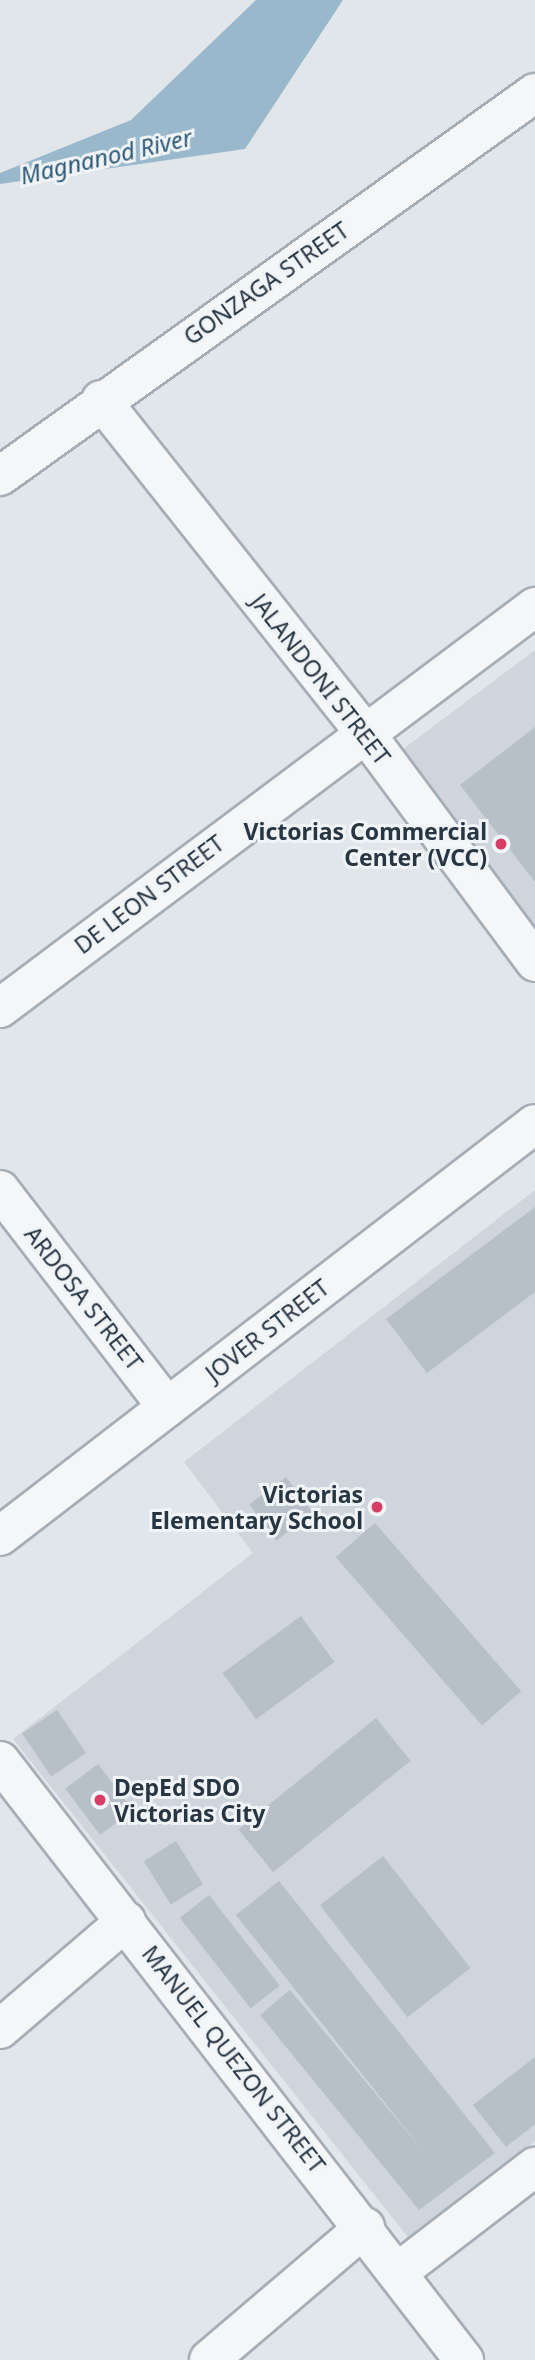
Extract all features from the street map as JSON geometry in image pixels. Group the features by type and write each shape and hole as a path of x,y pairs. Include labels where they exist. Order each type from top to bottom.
{"street":[{"name":"GONZAGA STREET","path":"0,476 101,400 535,93"},
{"name":"JALANDONI STREET","path":"101,400 363,730 535,962"},
{"name":"DE LEON STREET","path":"0,1008 363,730 535,607"},
{"name":"JOVER STREET","path":"0,1536 535,1124"},
{"name":"ARDOSA STREET","path":"0,1189 167,1407"},
{"name":"MANUEL QUEZON STREET","path":"0,1761 365,2227 464,2360"},
{"path":"0,2029 126,1921"},
{"path":"398,2272 535,2167"},
{"path":"209,2360 365,2227"}],"shaded area":[{"name":"Victorias Commercial Center (VCC)","path":"535,650 535,936 399,752"},
{"path":"535,1190 535,2141 411,2241 13,1739 253,1553 184,1462"}],"water":[{"name":"Magnanod River","path":"256,0 343,0 245,149 0,184 0,173 131,120"}],"building":[{"path":"535,727 535,882 460,785"},
{"path":"535,1207 535,1292 427,1373 386,1319"},
{"path":"286,1477 313,1513 276,1541 249,1505"},
{"path":"375,1523 521,1691 482,1725 336,1557"},
{"path":"301,1616 335,1662 256,1719 223,1673"},
{"path":"57,1710 86,1753 51,1777 22,1733"},
{"path":"376,1718 411,1761 273,1872 238,1829"},
{"name":"DepEd SDO Victorias City","path":"98,1764 133,1810 100,1835 65,1789"},
{"path":"176,1841 203,1884 171,1904 144,1861"},
{"path":"383,1856 470,1968 407,2017 320,1905"},
{"path":"279,1881 495,2153 419,2210 260,2015 290,1990 427,2156 236,1915"},
{"path":"209,1895 280,1986 251,2008 180,1918"},
{"path":"535,2057 535,2124 506,2147 473,2105"}],"place":[{"name":"Victorias Commercial Center (VCC)","path":"501,844"},
{"name":"Victorias Elementary School","path":"377,1507"},
{"name":"DepEd SDO Victorias City","path":"100,1800"}]}
